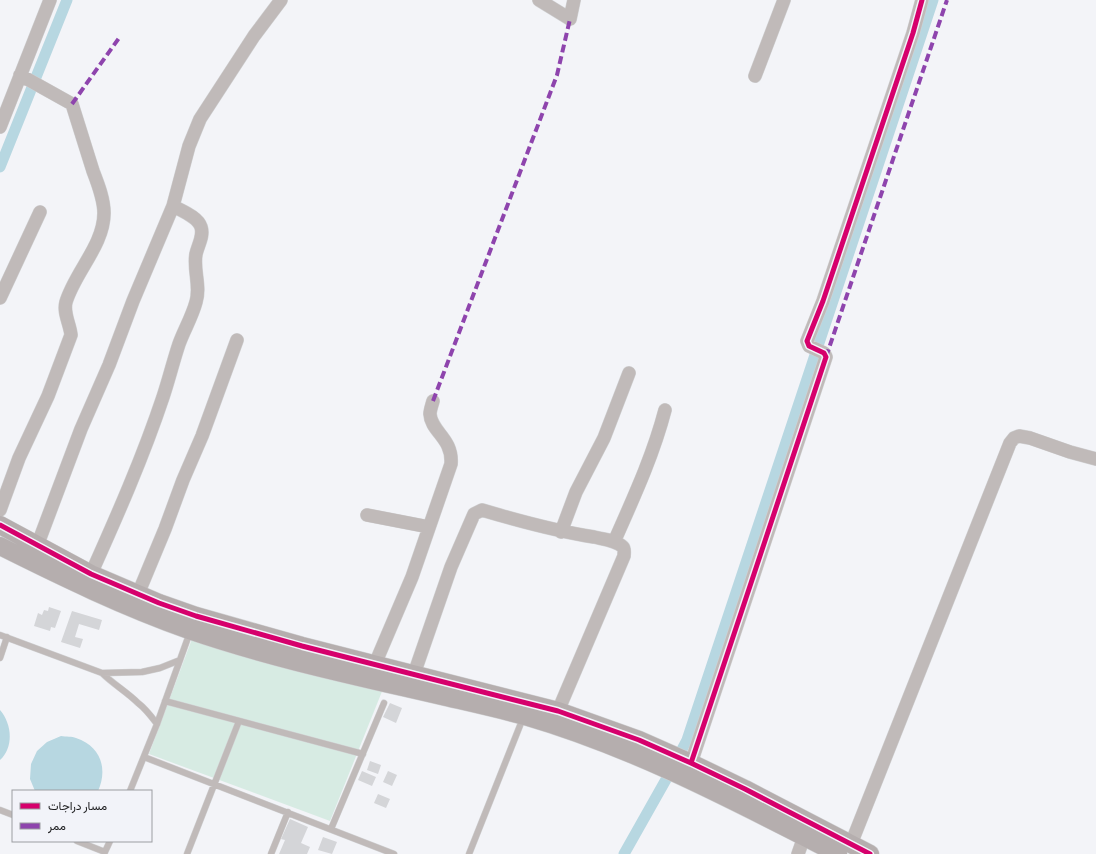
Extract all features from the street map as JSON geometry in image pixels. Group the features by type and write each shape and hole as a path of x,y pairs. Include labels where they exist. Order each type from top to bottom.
{"street":[{"path":"0,127 50,0"},
{"path":"37,546 81,429 109,365 132,301 172,206 189,146 200,119 254,36 281,0"},
{"path":"539,0 570,19 574,0"},
{"path":"755,76 784,0"},
{"path":"691,763 826,357 824,353 816,350 807,341 823,301 922,0"},
{"path":"0,510 20,458 48,396 71,335 71,327 66,315 66,304 76,278 94,248 103,224 104,212 101,196 72,104 20,75"},
{"path":"91,574 126,495 198,295 195,267 196,253 202,237 202,228 198,221 172,206"},
{"path":"0,298 40,212"},
{"path":"138,594 202,436 237,340"},
{"path":"561,532 576,492 604,438 629,373"},
{"path":"375,664 412,577 451,464 451,455 448,445 431,418 430,414 433,401"},
{"path":"614,542 644,473 660,431 665,410"},
{"path":"844,849 1010,443 1014,438 1019,436 1030,438 1070,452 1096,459"},
{"path":"414,674 451,567 474,514 482,510 561,532 605,539 623,547 624,556 558,711"},
{"path":"367,515 429,527"},
{"path":"0,525 91,574 138,594 193,623 271,654 526,709 558,711 639,740 691,763 752,793 844,849"},
{"path":"0,546 83,587 147,614 302,646 375,664 414,674 526,709 578,733 684,776 804,837 844,849 870,854"},
{"path":"798,854 804,837"}],"lane":[{"path":"130,790 193,623"},
{"path":"0,635 102,673 142,672 160,668 180,660"},
{"path":"0,658 7,638"},
{"path":"102,673 112,684 138,702 148,712 156,724"},
{"path":"165,701 363,754"},
{"path":"331,829 384,703"},
{"path":"469,854 526,709"},
{"path":"187,854 239,721"},
{"path":"144,757 394,854"},
{"path":"0,810 12,815"},
{"path":"271,854 288,812"},
{"path":"79,842 105,853 110,842"}],"green space":[{"path":"192,639 383,689 330,821 149,754"}],"water":[{"path":"0,710 7,722 10,735 8,749 0,760"},
{"path":"61,736 74,737 85,742 97,752 102,767 101,783 98,790 35,790 30,779 31,764 37,751 47,742"}],"building":[{"path":"49,607 61,611 55,628 51,627 50,631 34,626 38,613 42,615 44,610 48,611"},
{"path":"72,611 102,620 99,630 79,624 75,637 83,639 80,648 61,642"},
{"path":"390,703 402,708 396,723 383,717"},
{"path":"370,761 381,765 378,774 367,770"},
{"path":"362,771 376,777 372,786 358,780"},
{"path":"388,771 397,775 392,786 383,782"},
{"path":"378,794 390,799 386,808 374,803"},
{"path":"290,819 308,827 301,843 310,847 307,854 279,854 285,840 281,839"},
{"path":"323,837 337,842 332,854 318,850"}],"waterway":[{"path":"0,167 67,0"},
{"path":"624,854 687,740 933,0"}],"marked path":[{"path":"826,357 947,0"},
{"path":"433,401 557,75 570,19"},
{"path":"72,104 119,38"}],"cycle path":[{"path":"691,763 826,357 824,353 809,346 807,341 823,301 913,33 922,0"},
{"path":"0,525 91,574 159,603 196,616 302,646 558,711 639,740 745,789 870,854"}]}
